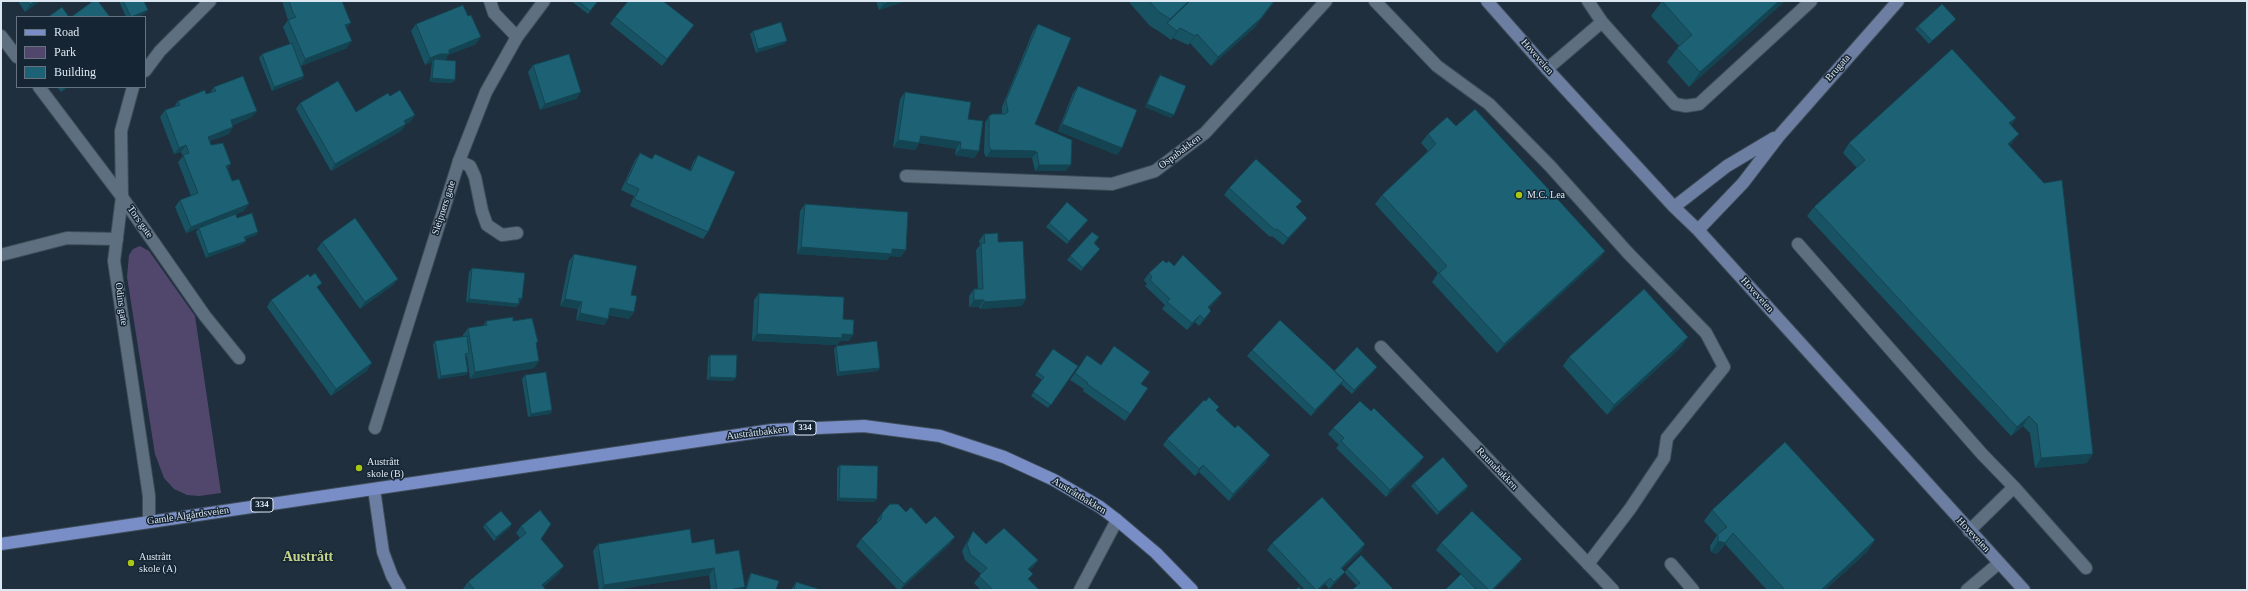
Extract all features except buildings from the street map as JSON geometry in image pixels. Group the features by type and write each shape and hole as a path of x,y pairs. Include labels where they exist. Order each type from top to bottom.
{"main road":[{"name":"Hoveveien","path":"1487,1 1547,69 1674,207 1698,230 2024,590"},
{"name":"Brugata","path":"1698,230 1743,183 1779,136 1898,1"},
{"name":"Brugata","path":"1674,207 1727,166 1779,136"},
{"name":"Austråttbakken","path":"374,489 772,430 864,426 940,436 1004,457 1054,480 1100,507 1117,520 1156,553 1192,590"},
{"name":"Gamle Ålgårdsveien","path":"1,544 374,489"},
{"path":"374,489 383,552 392,576 400,590"}],"street":[{"path":"146,70 160,51 210,1"},
{"path":"490,1 494,12 517,37"},
{"name":"Sleipners gate","path":"375,428 459,161 486,92 517,37 544,1"},
{"name":"Ospabakken","path":"906,176 1112,184 1155,171 1205,133 1326,1"},
{"path":"1375,1 1437,66 1489,104 1550,166 1628,253 1706,333 1724,367 1667,438 1664,458 1630,509 1588,564"},
{"path":"1588,1 1602,22 1675,104 1686,106 1699,104 1811,1"},
{"path":"1547,69 1602,22"},
{"path":"1,36 16,56"},
{"name":"Tors gate","path":"41,88 122,197 205,316 239,358"},
{"name":"Odins gate","path":"133,88 121,131 122,197 114,260 149,496 149,522"},
{"path":"459,161 470,166 475,177 482,211 487,225 502,235 517,233"},
{"path":"1,255 67,238 117,238"},
{"path":"1798,244 1982,454 2014,487 2086,568"},
{"name":"Raunabakken","path":"1381,347 1613,590"},
{"path":"1969,531 2014,487"},
{"path":"1080,590 1117,520"},
{"path":"1967,590 1999,563"},
{"path":"1671,564 1693,590"}],"green space":[{"path":"140,246 149,251 195,316 221,493 199,496 187,495 174,489 164,478 155,454 127,277 129,255 133,249"}],"place":[{"name":"M.C. Lea","path":"1519,195"},
{"name":"Austrått skole (B)","path":"359,468"},
{"name":"Austrått skole (A)","path":"131,563"}],"district":[{"name":"Austrått","path":"308,557"}]}
